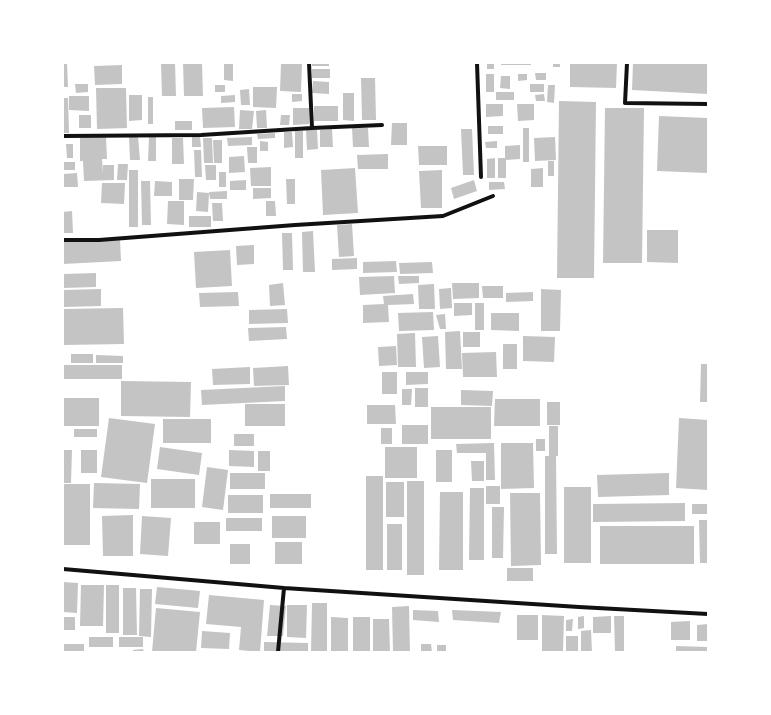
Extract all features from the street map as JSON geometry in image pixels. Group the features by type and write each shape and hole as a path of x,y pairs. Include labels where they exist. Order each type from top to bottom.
{"street":[{"path":"309,63 312,128"},
{"path":"477,63 481,177"},
{"path":"627,63 625,103 708,104"},
{"path":"63,136 202,135 382,125"},
{"path":"63,240 99,240 295,225 443,216 493,196"},
{"path":"63,569 284,588 708,614"},
{"path":"278,652 284,588"}],"building":[{"path":"63,63 67,63 68,87 63,87"},
{"path":"175,63 176,96 162,96 161,64"},
{"path":"183,63 202,63 203,96 184,96"},
{"path":"224,63 233,63 233,81 224,80"},
{"path":"312,63 329,63 329,66 312,66"},
{"path":"487,63 494,63 494,69 487,69"},
{"path":"501,63 531,63 531,65 501,65"},
{"path":"553,63 560,63 560,67 553,67"},
{"path":"570,63 617,63 616,88 570,87"},
{"path":"633,63 708,63 708,94 632,90"},
{"path":"281,64 302,64 301,92 280,91"},
{"path":"122,65 122,84 95,85 94,66"},
{"path":"312,69 330,69 330,78 312,78"},
{"path":"535,73 546,73 546,80 536,80"},
{"path":"486,74 494,74 494,92 486,92"},
{"path":"518,74 527,74 527,80 518,81"},
{"path":"501,76 510,76 510,89 500,88"},
{"path":"361,78 375,78 376,120 362,120"},
{"path":"313,81 329,82 329,94 312,93"},
{"path":"75,84 88,84 88,92 76,93"},
{"path":"530,84 544,84 544,92 530,92"},
{"path":"215,85 225,85 225,92 215,92"},
{"path":"548,85 555,85 554,103 547,102"},
{"path":"253,87 277,87 276,108 253,107"},
{"path":"96,88 126,88 127,128 97,129"},
{"path":"249,89 250,105 241,105 240,90"},
{"path":"496,92 514,92 514,100 496,100"},
{"path":"343,93 354,93 354,121 343,120"},
{"path":"292,94 302,94 302,101 292,102"},
{"path":"544,94 545,101 536,101 535,95"},
{"path":"129,95 142,95 142,120 129,121"},
{"path":"235,95 235,102 221,103 221,96"},
{"path":"69,96 89,96 89,111 69,110"},
{"path":"148,97 153,97 153,124 148,124"},
{"path":"63,98 68,98 69,133 63,133"},
{"path":"559,101 596,102 594,278 557,278"},
{"path":"486,104 503,104 503,116 486,117"},
{"path":"517,104 534,104 534,120 518,121"},
{"path":"314,106 338,106 338,121 314,121"},
{"path":"234,107 235,127 203,128 202,108"},
{"path":"293,108 309,108 309,124 293,125"},
{"path":"605,108 644,108 642,263 603,263"},
{"path":"240,110 254,111 252,129 239,129"},
{"path":"266,110 267,128 257,128 256,111"},
{"path":"79,115 91,115 91,128 79,128"},
{"path":"281,115 290,115 289,125 280,125"},
{"path":"659,116 708,118 707,173 657,171"},
{"path":"175,121 192,121 192,130 175,130"},
{"path":"392,123 407,123 407,145 391,145"},
{"path":"488,126 503,126 503,134 488,134"},
{"path":"352,128 368,128 369,147 353,147"},
{"path":"523,128 529,128 529,162 523,162"},
{"path":"332,129 333,147 320,147 320,130"},
{"path":"461,129 472,129 474,175 463,175"},
{"path":"306,130 317,130 318,149 307,150"},
{"path":"295,131 303,131 303,158 295,158"},
{"path":"284,132 292,132 293,147 284,148"},
{"path":"275,133 275,138 258,139 257,134"},
{"path":"138,136 140,160 130,160 129,137"},
{"path":"200,136 201,147 192,147 192,137"},
{"path":"106,137 107,159 102,159 103,174 103,165 114,165 114,180 84,181 83,161 80,161 80,138"},
{"path":"149,137 156,137 156,161 148,161"},
{"path":"252,137 252,145 228,146 227,138"},
{"path":"555,137 556,160 535,161 534,138"},
{"path":"172,138 183,138 184,164 172,164"},
{"path":"203,138 212,138 213,163 204,163"},
{"path":"213,140 222,140 222,163 214,163"},
{"path":"260,141 268,142 268,151 260,151"},
{"path":"497,141 497,148 486,148 485,142"},
{"path":"66,144 73,144 73,158 67,158"},
{"path":"520,145 520,159 506,160 506,178 498,178 498,158 505,158 505,146"},
{"path":"418,146 447,146 447,165 419,165"},
{"path":"247,147 257,147 257,163 248,163"},
{"path":"194,150 201,150 202,177 195,177"},
{"path":"388,154 388,169 358,169 357,155"},
{"path":"244,156 245,172 229,173 229,157"},
{"path":"495,158 495,178 487,178 487,159"},
{"path":"548,161 554,161 554,176 548,176"},
{"path":"63,162 75,162 75,170 63,170"},
{"path":"118,164 128,164 127,180 117,180"},
{"path":"205,165 216,165 216,180 206,180"},
{"path":"271,167 271,186 251,186 250,168"},
{"path":"355,168 358,213 323,215 321,170"},
{"path":"543,168 543,187 531,187 531,169"},
{"path":"129,170 138,170 138,227 129,227"},
{"path":"442,170 442,208 421,208 419,171"},
{"path":"219,172 226,172 226,187 219,187"},
{"path":"77,173 78,187 63,187 63,174"},
{"path":"179,179 194,179 193,200 179,200"},
{"path":"286,179 295,179 295,204 287,204"},
{"path":"246,180 246,190 230,190 230,181"},
{"path":"474,180 477,191 454,199 451,188"},
{"path":"141,181 150,181 151,225 142,225"},
{"path":"155,181 172,182 172,196 154,196"},
{"path":"489,182 504,182 505,189 489,190"},
{"path":"102,183 125,183 124,204 101,203"},
{"path":"253,188 271,188 271,198 253,199"},
{"path":"227,191 227,199 210,199 209,192"},
{"path":"197,192 209,193 208,212 196,211"},
{"path":"168,201 184,201 184,225 167,224"},
{"path":"266,201 275,201 276,216 266,216"},
{"path":"212,203 222,203 223,221 213,221"},
{"path":"72,211 73,233 63,233 63,212"},
{"path":"189,216 211,216 211,227 189,227"},
{"path":"352,224 354,256 339,257 337,225"},
{"path":"647,230 678,230 678,263 647,262"},
{"path":"313,231 315,272 303,272 302,232"},
{"path":"282,233 292,233 293,270 283,270"},
{"path":"120,238 121,261 63,264 63,241"},
{"path":"254,245 254,264 237,265 236,246"},
{"path":"230,250 232,286 196,288 194,252"},
{"path":"357,258 357,269 332,270 332,259"},
{"path":"396,261 397,272 363,273 363,262"},
{"path":"432,262 433,273 400,274 399,263"},
{"path":"96,273 96,287 63,288 63,274"},
{"path":"394,276 395,293 360,295 359,277"},
{"path":"398,276 419,276 419,283 399,284"},
{"path":"283,283 285,305 270,306 269,285"},
{"path":"452,283 479,283 479,298 453,299"},
{"path":"434,284 435,309 419,309 418,285"},
{"path":"482,286 503,286 503,298 483,298"},
{"path":"451,288 452,308 440,309 439,289"},
{"path":"101,289 101,306 63,307 63,290"},
{"path":"541,289 561,290 560,331 541,331"},
{"path":"238,292 239,306 200,307 199,293"},
{"path":"533,292 533,301 506,302 506,293"},
{"path":"413,294 414,304 388,305 389,322 363,323 363,305 384,304 383,296"},
{"path":"454,303 472,303 472,315 454,316"},
{"path":"475,303 484,303 484,330 475,330"},
{"path":"123,308 124,344 63,345 63,309"},
{"path":"287,309 288,323 249,324 249,310"},
{"path":"433,312 434,330 399,331 398,313"},
{"path":"491,313 519,313 519,331 491,330"},
{"path":"445,314 446,329 440,329 436,315"},
{"path":"286,327 287,339 249,341 248,328"},
{"path":"460,331 462,369 446,369 445,332"},
{"path":"463,332 480,332 480,347 463,347"},
{"path":"415,333 416,367 398,367 397,334"},
{"path":"438,336 440,367 424,368 422,337"},
{"path":"523,336 555,337 554,362 523,361"},
{"path":"503,344 517,344 517,369 503,369"},
{"path":"396,346 397,365 379,366 378,347"},
{"path":"496,352 497,377 463,377 462,353"},
{"path":"71,354 93,354 93,363 71,363"},
{"path":"96,355 123,356 123,363 96,363"},
{"path":"701,364 708,364 708,402 700,402"},
{"path":"63,365 122,365 122,379 63,379"},
{"path":"288,366 289,385 254,386 253,368"},
{"path":"250,367 250,384 213,385 212,369"},
{"path":"382,372 397,372 397,394 382,394"},
{"path":"406,372 428,372 428,384 406,385"},
{"path":"121,381 191,382 190,417 121,416"},
{"path":"285,386 285,401 202,405 201,390"},
{"path":"415,388 428,388 428,407 415,407"},
{"path":"402,389 412,389 411,405 402,405"},
{"path":"461,390 493,391 492,406 461,405"},
{"path":"63,398 99,398 99,426 63,426"},
{"path":"495,399 540,399 540,426 494,426"},
{"path":"547,402 560,402 560,425 547,425"},
{"path":"245,404 285,404 285,426 245,426"},
{"path":"367,405 395,405 396,424 367,424"},
{"path":"431,407 491,407 491,439 431,439"},
{"path":"109,418 155,424 147,483 101,477"},
{"path":"679,418 708,420 708,490 676,488"},
{"path":"163,419 211,419 211,443 163,443"},
{"path":"402,425 428,425 428,444 402,444"},
{"path":"549,426 558,426 558,456 556,456 557,554 545,554 545,456 549,456"},
{"path":"381,428 392,428 392,444 381,444"},
{"path":"74,429 97,429 97,437 74,437"},
{"path":"234,434 254,434 254,446 234,446"},
{"path":"536,439 545,439 545,451 536,451"},
{"path":"494,443 495,480 486,480 486,453 457,453 456,444"},
{"path":"501,443 533,443 534,488 501,489"},
{"path":"160,447 202,453 199,475 157,469"},
{"path":"385,447 417,447 417,478 385,478"},
{"path":"63,450 72,450 71,483 63,483"},
{"path":"81,450 97,450 97,473 81,473"},
{"path":"229,450 254,451 254,467 229,466"},
{"path":"436,450 452,450 452,482 436,482"},
{"path":"258,451 270,451 270,471 258,471"},
{"path":"471,461 484,461 484,481 472,481"},
{"path":"207,467 228,470 223,510 202,507"},
{"path":"230,473 265,473 265,489 230,489"},
{"path":"669,473 669,495 598,497 597,475"},
{"path":"366,476 383,476 383,570 366,570"},
{"path":"151,479 195,479 195,508 151,508"},
{"path":"407,481 424,481 424,575 407,575"},
{"path":"386,482 404,482 404,517 386,517"},
{"path":"94,483 140,484 139,509 93,508"},
{"path":"64,484 90,484 90,545 63,545"},
{"path":"486,486 500,486 500,504 486,504"},
{"path":"564,487 591,487 591,563 564,563"},
{"path":"470,488 484,488 484,560 469,560"},
{"path":"440,492 463,492 463,570 439,570"},
{"path":"510,493 540,493 541,565 511,566"},
{"path":"270,494 311,494 311,508 270,508"},
{"path":"228,495 263,495 263,513 228,513"},
{"path":"685,503 685,521 593,522 593,504"},
{"path":"692,504 708,504 708,514 692,514"},
{"path":"492,507 504,507 503,558 492,558"},
{"path":"133,515 133,556 103,556 102,516"},
{"path":"142,516 171,518 168,556 140,554"},
{"path":"272,516 306,516 306,538 272,538"},
{"path":"226,518 262,518 262,531 226,531"},
{"path":"699,520 708,520 708,563 700,563"},
{"path":"194,522 220,522 220,544 194,544"},
{"path":"387,524 402,524 402,570 387,570"},
{"path":"600,526 694,526 694,564 600,564"},
{"path":"275,542 302,542 302,564 275,564"},
{"path":"230,544 250,544 250,564 230,564"},
{"path":"507,568 533,568 533,581 507,581"},
{"path":"63,582 78,583 77,613 63,612"},
{"path":"81,585 104,585 103,626 80,626"},
{"path":"106,585 119,585 119,633 106,633"},
{"path":"157,587 200,591 198,608 155,604"},
{"path":"123,588 136,588 137,635 123,635"},
{"path":"140,589 152,589 151,637 139,636"},
{"path":"209,595 264,600 260,652 239,650 241,627 206,624"},
{"path":"312,603 327,603 327,652 311,652"},
{"path":"270,605 286,606 283,636 267,636"},
{"path":"287,605 307,605 306,638 287,637"},
{"path":"409,606 410,652 393,652 392,607"},
{"path":"156,608 200,612 196,652 152,652"},
{"path":"413,610 438,611 439,622 413,620"},
{"path":"452,610 501,612 499,623 453,620"},
{"path":"517,615 538,615 538,640 517,640"},
{"path":"542,615 564,616 563,652 542,652"},
{"path":"584,616 584,628 578,629 578,617"},
{"path":"611,616 611,633 593,633 593,617"},
{"path":"614,616 624,616 624,652 615,652"},
{"path":"63,617 75,617 75,630 63,630"},
{"path":"331,617 348,618 348,652 331,652"},
{"path":"353,617 370,617 370,652 353,652"},
{"path":"373,619 389,619 390,652 373,652"},
{"path":"573,619 572,631 566,631 566,620"},
{"path":"690,621 690,640 671,640 671,622"},
{"path":"708,624 708,641 697,641 697,625"},
{"path":"591,630 592,652 581,652 581,631"},
{"path":"202,631 230,633 229,649 201,648"},
{"path":"566,636 578,636 578,652 566,652"},
{"path":"89,637 113,637 113,647 89,647"},
{"path":"119,637 143,637 143,647 119,647"},
{"path":"264,642 308,643 308,652 264,652"},
{"path":"63,644 84,644 84,652 63,652"},
{"path":"421,644 431,644 432,652 421,652"},
{"path":"437,645 446,645 446,652 437,652"},
{"path":"676,646 708,647 708,652 676,652"},
{"path":"143,649 144,652 133,652 133,650"}]}
